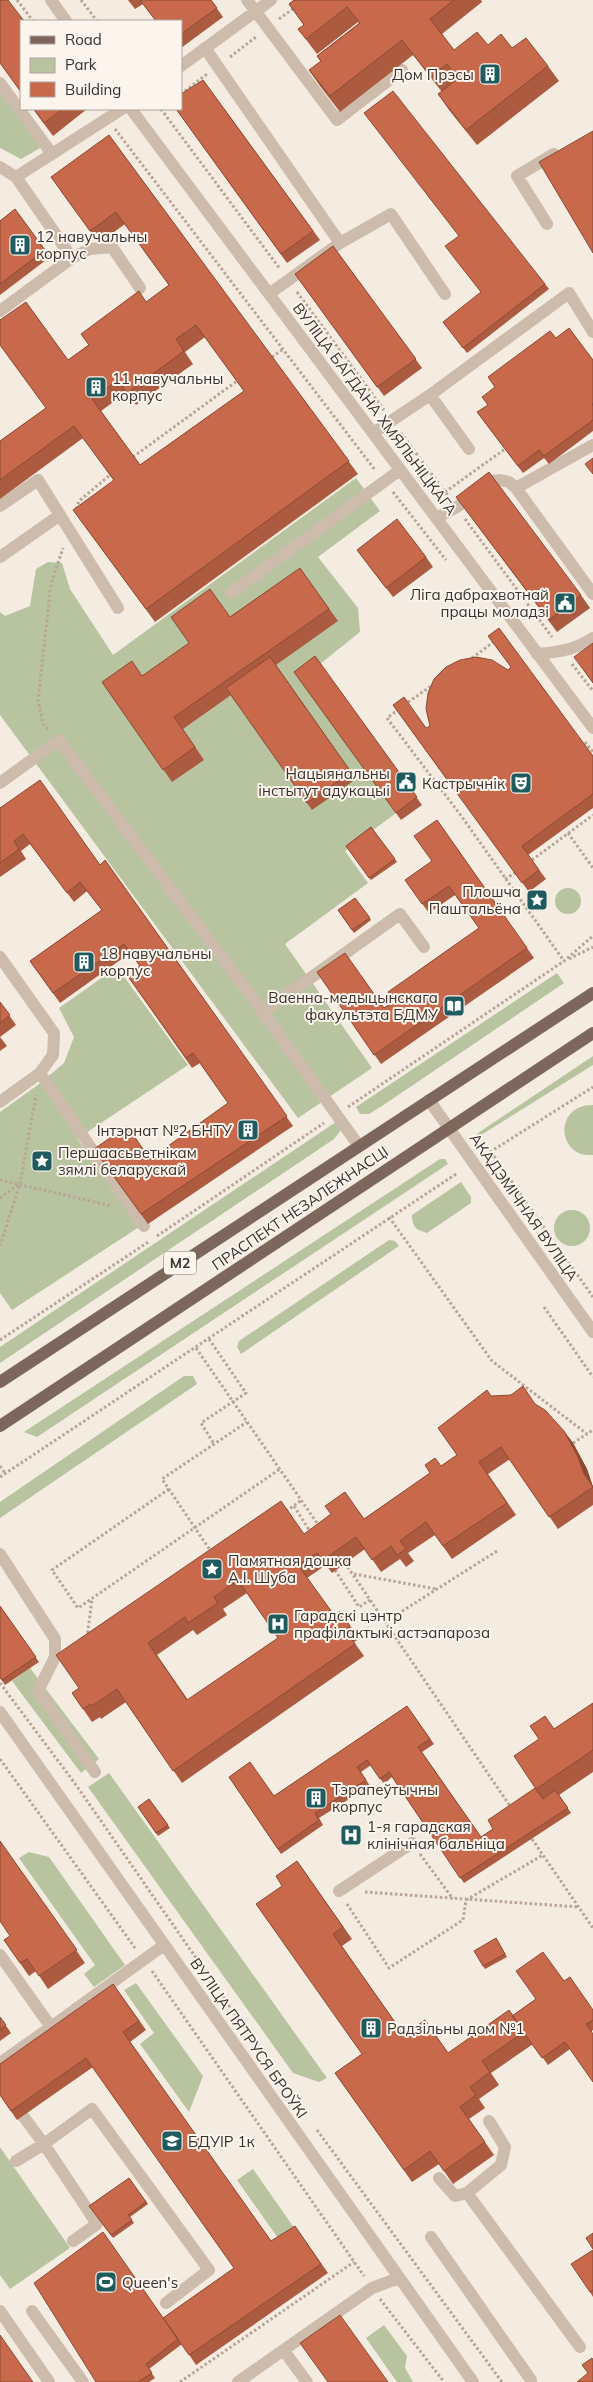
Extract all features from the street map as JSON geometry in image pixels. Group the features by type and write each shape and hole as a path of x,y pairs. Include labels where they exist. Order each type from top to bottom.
{"main road":[{"name":"ПРАСПЕКТ НЕЗАЛЕЖНАСЦІ","path":"0,1382 593,993"},
{"name":"ПРАСПЕКТ НЕЗАЛЕЖНАСЦІ","path":"0,1426 593,1033"}],"street":[{"path":"51,0 65,20"},
{"path":"247,0 337,120 402,70"},
{"path":"182,65 271,0"},
{"path":"205,48 340,243"},
{"path":"0,83 52,154"},
{"path":"16,177 120,110"},
{"name":"ВУЛІЦА БАГДАНА ХМЯЛЬНІЦКАГА","path":"132,110 593,728"},
{"path":"547,224 517,176 568,146"},
{"path":"0,167 16,177 72,258"},
{"path":"269,294 340,243 391,214 445,294"},
{"path":"0,311 72,258 90,249 112,247 140,288"},
{"path":"373,434 430,395 569,293 593,332"},
{"path":"430,395 469,449"},
{"path":"516,488 593,445"},
{"path":"231,593 400,470"},
{"path":"0,506 38,480 118,608"},
{"path":"436,518 457,507 492,481 509,482 516,488 593,594"},
{"path":"0,557 60,515"},
{"path":"537,654 564,652 580,647 593,638"},
{"path":"0,783 59,740 263,1012 338,1114 359,1146"},
{"path":"263,1012 400,914 424,947"},
{"path":"0,957 54,1033 53,1055 40,1073 0,1102"},
{"path":"40,1073 144,1226"},
{"name":"АКАДЭМІЧНАЯ ВУЛІЦА","path":"429,1100 593,1332"},
{"path":"0,1554 55,1639 55,1658 38,1691 95,1772"},
{"name":"ВУЛІЦА ПЯТРУСЯ БРОЎКІ","path":"0,1712 473,2382"},
{"path":"339,1891 412,1844"},
{"path":"0,2063 164,1945"},
{"path":"0,1955 51,2027"},
{"path":"16,2161 44,2144 92,2109 209,2270 166,2303"},
{"path":"23,2116 97,2224 73,2241"},
{"path":"440,2178 455,2196 467,2193 501,2165 505,2147 489,2121"},
{"path":"467,2193 580,2347"},
{"path":"431,2237 531,2380"},
{"path":"238,2382 372,2288 399,2278"},
{"path":"0,2311 49,2382"},
{"path":"32,2311 83,2382"},
{"path":"284,2351 306,2382"}],"path":[{"path":"17,0 32,20"},
{"path":"81,0 96,20"},
{"path":"182,93 297,6"},
{"path":"163,110 593,691"},
{"path":"107,118 282,350 272,357"},
{"path":"133,457 237,381"},
{"path":"469,449 492,481"},
{"path":"445,492 505,449"},
{"path":"59,740 43,724 38,700 51,584 79,501 110,475"},
{"path":"466,662 533,610"},
{"path":"442,679 387,718 462,817 564,961"},
{"path":"532,860 593,815"},
{"path":"568,833 593,868"},
{"path":"505,879 515,873"},
{"path":"0,1340 564,961 593,936"},
{"path":"564,961 593,947"},
{"path":"0,1246 20,1184 40,1073"},
{"path":"484,1156 593,1087"},
{"path":"490,1152 593,1297"},
{"path":"0,1477 456,1174"},
{"path":"0,1180 110,1205 119,1210"},
{"path":"0,1198 20,1184"},
{"path":"389,1217 492,1362 587,1434"},
{"path":"544,1307 593,1377"},
{"path":"209,1339 246,1393 201,1423 214,1444"},
{"path":"196,1348 322,1529"},
{"path":"215,1559 162,1479 247,1422"},
{"path":"573,1443 593,1430"},
{"path":"0,1466 5,1473"},
{"path":"169,1490 52,1570 78,1608 280,1469"},
{"path":"278,1516 302,1500"},
{"path":"294,1506 313,1535"},
{"path":"385,1622 497,1550"},
{"path":"346,1563 513,1811"},
{"path":"335,1570 359,1607 370,1600"},
{"path":"353,1574 437,1589"},
{"path":"86,1646 92,1599"},
{"path":"0,1683 76,1785 258,2047"},
{"path":"0,1759 144,1959 372,2288 444,2382"},
{"path":"532,1839 593,1928"},
{"path":"412,1844 453,1899"},
{"path":"466,1900 543,1855"},
{"path":"339,1891 389,1968 464,1920 466,1900"},
{"path":"339,1891 578,1907"},
{"path":"315,2129 502,2382"},
{"path":"180,2382 354,2262"}],"green space":[{"path":"0,79 20,107 20,110 22,110 47,144 21,159 0,148"},
{"path":"356,478 380,511 318,557 358,608 360,632 320,664 396,813 345,851 368,883 285,944 372,1068 298,1118 0,715 0,612 5,616 30,606 36,569 48,562 62,563 70,589 113,655"},
{"path":"568,888 577,892 581,901 577,910 568,914 559,910 555,901 559,892"},
{"path":"117,967 188,1065 77,1139 139,1227 12,1310 0,1293 0,1112 64,1063 74,1037 59,1008"},
{"path":"557,973 564,983 382,1106 369,1114 360,1114 356,1107"},
{"path":"593,1056 593,1065 473,1140 473,1137 478,1133"},
{"path":"593,1105 593,1155 581,1154 572,1148 566,1140 564,1131 566,1121 571,1113 580,1107"},
{"path":"336,1122 341,1130 334,1139 0,1363 0,1347"},
{"path":"440,1159 445,1159 448,1164 37,1437 24,1432"},
{"path":"461,1182 471,1197 471,1203 427,1233 415,1227 412,1215"},
{"path":"572,1210 584,1216 590,1228 584,1240 572,1246 560,1240 554,1228 560,1216"},
{"path":"389,1240 395,1241 399,1246 241,1354 237,1347 239,1341"},
{"path":"184,1376 193,1376 197,1384 0,1518 0,1502"},
{"path":"30,1668 99,1759 81,1773 12,1681"},
{"path":"109,1773 327,2078 319,2082 293,2073 88,1787"},
{"path":"29,1852 49,1857 125,1965 94,1987 84,1974 95,1965 19,1858"},
{"path":"136,1983 203,2076 189,2112 140,2044 154,2033 124,1990"},
{"path":"0,2147 70,2248 10,2289 0,2275"},
{"path":"253,2169 295,2229 280,2241 237,2180"},
{"path":"384,2325 407,2356 405,2368 413,2382 397,2382 366,2338"}],"building":[{"path":"0,0 8,0 23,20 20,20 20,91 0,63"},
{"path":"140,0 211,0 217,8 182,33 182,20 155,20"},
{"name":"Дом Прэсы","path":"294,0 454,0 430,19 454,50 477,32 488,45 501,34 512,48 526,38 548,66 466,130 438,94 459,78 447,64 431,77 402,40 330,96 309,70 321,61 317,56 360,23 347,7 306,39 298,29 304,25 289,4"},
{"path":"203,80 313,231 281,254 177,110 182,110 182,93"},
{"path":"393,91 545,284 463,348 443,322 481,292 445,246 459,236 364,113"},
{"path":"35,110 62,110 44,123"},
{"path":"593,131 593,253 539,162"},
{"name":"11 навучальны корпус","path":"109,135 349,461 146,609 73,510 114,480 74,426 0,480 0,441 46,408 0,345 0,320 26,302 68,360 89,345 81,334 139,291 146,302 169,285 116,212 90,231 51,177","holes":["196,325 244,391 140,465 92,399 118,380 127,393 184,351 176,339"]},
{"name":"12 навучальны корпус","path":"15,209 45,250 0,284 0,221"},
{"path":"333,246 416,359 377,387 295,274"},
{"path":"569,328 593,360 593,420 544,456 539,450 518,466 477,412 488,405 482,397 495,387 488,377 550,331 556,338"},
{"path":"593,458 593,474 585,464"},
{"path":"489,472 581,595 549,620 456,497"},
{"path":"397,519 426,557 386,588 357,550"},
{"path":"300,568 329,609 174,717 195,747 163,770 102,682 132,661 142,676 189,643 171,617 210,589 230,617"},
{"name":"Кастрычнік","path":"499,628 593,756 593,794 522,846 539,870 522,883 393,705 404,697 426,728 430,726 426,709 428,693 434,679 446,667 460,660 476,657 492,660 508,670 511,667 488,636"},
{"path":"593,643 593,683 574,657"},
{"path":"315,656 417,797 396,813 294,672"},
{"path":"270,657 351,772 307,803 226,688"},
{"path":"40,780 100,865 105,860 287,1116 141,1214 94,1149 127,1126 150,1159 228,1103 193,1053 186,1058 127,975 140,966 124,944 53,993 30,961 102,910 80,882 67,893 23,834 14,841 19,849 0,863 0,808"},
{"path":"437,820 527,948 374,1055 317,972 345,953 384,1008 394,1001 388,992 479,928 449,886 422,904 405,880 432,861 414,836"},
{"path":"371,827 395,859 369,878 346,846"},
{"path":"355,898 370,918 352,930 338,910"},
{"path":"0,1002 10,1015 0,1023"},
{"path":"523,1386 535,1404 545,1410 564,1431 578,1457 584,1474 593,1487 549,1517 501,1447 479,1462 507,1503 443,1546 426,1522 400,1541 406,1549 397,1555 391,1546 372,1560 356,1537 323,1560 317,1553 298,1565 334,1615 340,1611 350,1626 345,1630 355,1644 173,1771 117,1689 92,1706 91,1704 83,1709 72,1693 79,1688 56,1655 281,1501 304,1534 331,1514 325,1506 345,1492 364,1519 430,1473 425,1465 435,1458 441,1466 457,1455 438,1428 487,1390 491,1396 511,1395","holes":["238,1580 278,1638 187,1700 148,1643 185,1617 188,1623 218,1603 214,1597"]},
{"path":"0,1606 36,1657 2,1680 0,1678"},
{"path":"593,1703 593,1750 536,1789 514,1756 539,1739 530,1726 545,1716 554,1729"},
{"name":"Тэрапеўтычны корпус","path":"407,1706 430,1739 418,1747 481,1837 493,1829 488,1820 535,1788 543,1799 555,1790 568,1808 460,1878 389,1772 380,1779 367,1760 357,1767 366,1780 315,1813 319,1820 278,1849 229,1777 250,1762 274,1796"},
{"path":"149,1799 168,1825 156,1833 138,1807"},
{"path":"0,1841 77,1950 39,1976 27,1959 20,1963 4,1940 10,1936 0,1921"},
{"name":"Радзільны дом №1","path":"297,1861 343,1927 333,1934 404,2035 425,2020 448,2053 509,2010 524,2032 482,2061 490,2072 470,2087 476,2095 460,2107 485,2142 444,2171 430,2151 404,2170 335,2073 362,2054 256,1904 282,1886 276,1876"},
{"path":"496,1938 505,1954 483,1966 474,1951"},
{"path":"543,1952 564,1981 570,1977 593,2010 593,2020 586,2024 593,2034 593,2082 565,2042 542,2058 512,2016 536,1999 516,1971"},
{"path":"113,1984 139,2021 123,2032 271,2241 295,2226 321,2264 189,2355 163,2318 234,2268 86,2058 11,2111 0,2095 0,2064"},
{"path":"0,2017 6,2025 0,2030"},
{"path":"129,2178 146,2202 128,2215 132,2220 111,2235 89,2206"},
{"path":"103,2232 178,2339 146,2364 152,2373 138,2382 96,2382 34,2283"},
{"path":"593,2233 593,2249 586,2238"},
{"path":"593,2250 593,2290 590,2292 571,2264"},
{"path":"340,2315 388,2382 328,2382 300,2343"},
{"path":"0,2335 33,2382 0,2382"},
{"path":"592,2358 593,2382 577,2382 588,2373 582,2365"}],"place":[{"name":"Дом Прэсы","path":"490,74"},
{"name":"12 навучальны корпус","path":"20,245"},
{"name":"11 навучальны корпус","path":"96,387"},
{"name":"Ліга дабрахвотнай працы моладзі","path":"565,603"},
{"name":"Нацыянальны інстытут адукацыі","path":"406,782"},
{"name":"Кастрычнік","path":"521,783"},
{"name":"Плошча Паштальёна","path":"537,900"},
{"name":"18 навучальны корпус","path":"84,962"},
{"name":"Ваенна-медыцынскага факультэта БДМУ","path":"454,1006"},
{"name":"Інтэрнат №2 БНТУ","path":"248,1130"},
{"name":"Першаасьветнікам зямлі беларускай","path":"42,1161"},
{"name":"Памятная дошка А.І. Шуба","path":"212,1569"},
{"name":"Гарадскі цэнтр прафілактыкі астэапароза","path":"278,1624"},
{"name":"Тэрапеўтычны корпус","path":"316,1798"},
{"name":"1-я гарадская клінічная бальніца","path":"351,1835"},
{"name":"Радзільны дом №1","path":"371,2028"},
{"name":"БДУІР 1к","path":"172,2141"},
{"name":"Queen's","path":"106,2282"}]}
